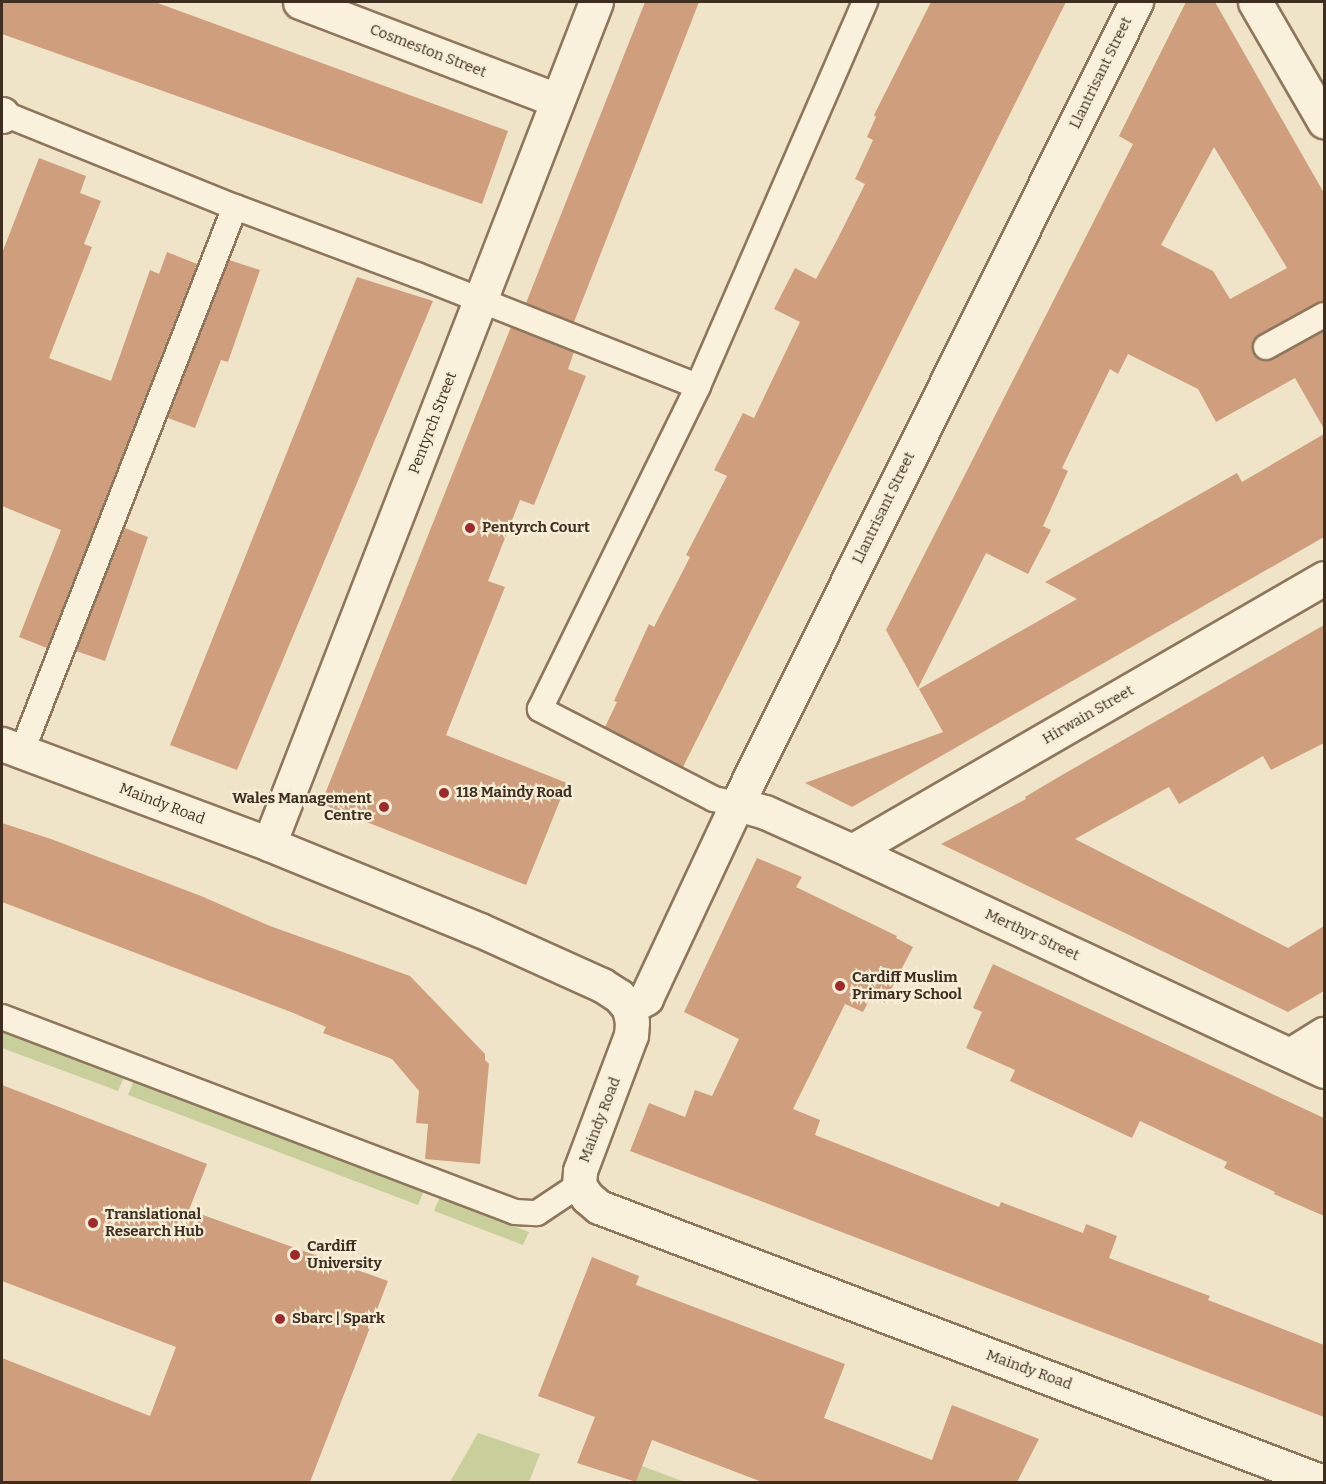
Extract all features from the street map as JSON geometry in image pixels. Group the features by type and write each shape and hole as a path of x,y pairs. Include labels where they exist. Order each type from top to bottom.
{"street":[{"name":"Cosmeston Street","path":"300,2 557,100"},
{"name":"Pentyrch Street","path":"269,844 596,2"},
{"name":"Llantrisant Street","path":"628,1008 646,998 737,804 1136,2"},
{"path":"1257,2 1324,121"},
{"name":"Hirwain Street","path":"852,851 1324,578"},
{"name":"Maindy Road","path":"12,748 269,844 480,930 602,985 619,996 628,1008 632,1022 631,1035 580,1171 579,1185 587,1197 599,1207 1323,1482"},
{"name":"Merthyr Street","path":"737,804 765,812 852,851 1324,1071"},
{"path":"1290,1054 1324,1034"}],"lane":[{"path":"737,804 714,799 540,709 698,386 865,2"},
{"path":"2,115 698,386"},
{"path":"12,748 235,207"},
{"path":"1266,347 1324,315"},
{"path":"2,1017 514,1212 537,1213 579,1185"}],"green space":[{"path":"2,1030 124,1077 118,1091 2,1048"},
{"path":"134,1080 424,1191 418,1205 128,1095"},
{"path":"440,1197 529,1232 523,1245 434,1211"},
{"path":"478,1433 540,1454 529,1482 450,1482"},
{"path":"642,1466 685,1482 636,1482"}],"building":[{"path":"2,2 155,2 508,131 482,204 2,34"},
{"path":"645,2 699,2 574,322 526,303"},
{"path":"931,2 1066,2 683,767 605,727 617,702 614,701 649,624 654,627 690,557 686,555 727,476 714,470 743,413 754,418 800,322 774,309 795,268 816,279 837,240 865,184 855,179 873,140 867,137 876,117 874,115"},
{"path":"1186,2 1215,2 1324,193 1324,301 1259,335 1252,347 1258,359 1266,361 1324,331 1324,429 1295,378 1216,422 1198,389 1128,354 1118,374 1110,369 1062,468 1068,471 1043,526 1051,530 1028,574 986,553 918,688 886,630 1133,144 1119,136","holes":["1214,147 1287,268 1230,299 1213,271 1161,245"]},
{"path":"39,158 86,176 80,193 101,201 84,244 92,247 49,358 111,381 150,270 159,274 167,252 197,264 47,648 19,637 61,530 2,506 2,253"},
{"path":"229,260 260,270 228,362 221,360 195,428 168,418"},
{"path":"357,277 433,301 237,770 170,745"},
{"path":"511,327 574,352 568,369 586,376 534,505 520,500 488,581 505,587 446,735 567,783 526,885 321,804"},
{"path":"1324,434 1324,537 852,807 805,783 943,732 919,689 1077,599 1045,582 1237,473 1242,482"},
{"path":"125,528 148,537 105,661 76,651"},
{"path":"1324,625 1324,743 1271,770 1263,756 1179,804 1169,787 1075,839 1288,948 1324,926 1324,991 1288,1012 941,844 1026,799 1025,797 1062,775"},
{"path":"2,823 51,839 201,896 270,926 410,976 485,1054 485,1060 489,1064 480,1164 425,1159 428,1124 416,1123 419,1091 392,1059 323,1033 326,1027 291,1012 2,902"},
{"path":"757,858 802,877 796,887 897,936 896,938 913,947 884,1003 871,997 863,1012 845,1004 793,1109 820,1120 815,1135 999,1207 1001,1202 1083,1233 1086,1224 1117,1236 1109,1258 1210,1296 1208,1300 1324,1345 1324,1417 630,1151 649,1103 685,1117 695,1090 712,1096 739,1039 684,1012"},
{"path":"993,964 1324,1118 1324,1216 1274,1194 1275,1192 1224,1168 1227,1162 1140,1121 1132,1138 1010,1081 1015,1070 966,1048 982,1012 973,1008"},
{"path":"2,1085 207,1164 189,1210 388,1281 310,1482 2,1482 2,1358 150,1416 176,1347 2,1281"},
{"path":"592,1257 639,1276 636,1285 845,1364 824,1418 932,1460 952,1405 1039,1439 1017,1482 762,1482 652,1440 636,1482 577,1463 595,1417 538,1396"}],"place":[{"name":"Pentyrch Court","path":"470,528"},
{"name":"118 Maindy Road","path":"444,793"},
{"name":"Wales Management Centre","path":"384,807"},
{"name":"Cardiff Muslim Primary School","path":"840,986"},
{"name":"Translational Research Hub","path":"93,1223"},
{"name":"Cardiff University","path":"295,1255"},
{"name":"Sbarc | Spark","path":"280,1319"}]}
